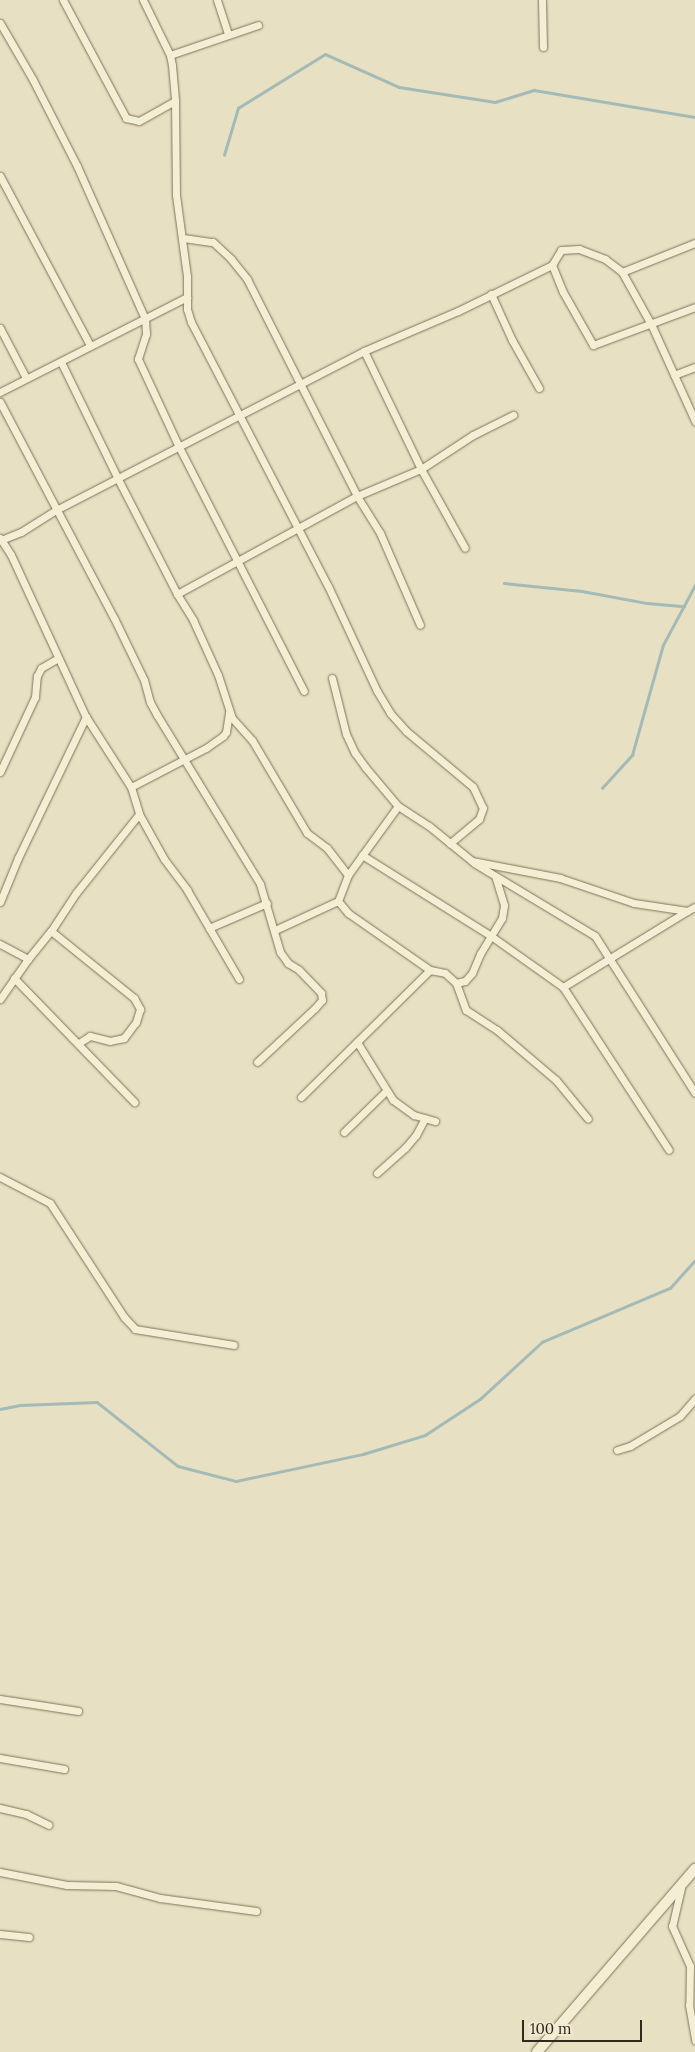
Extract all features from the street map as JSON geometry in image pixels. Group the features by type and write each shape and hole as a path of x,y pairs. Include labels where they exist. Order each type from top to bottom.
{"street":[{"path":"63,0 126,118 140,121 175,101"},
{"path":"143,0 170,55 175,101 175,177 191,322 241,416 377,691 390,713 406,732 473,787 483,808 479,819 450,843"},
{"path":"218,0 228,34"},
{"path":"542,0 543,47"},
{"path":"0,22 33,80 77,166 145,320 146,334 138,359 179,446 304,691"},
{"path":"170,55 258,25"},
{"path":"0,176 90,345"},
{"path":"183,238 213,242 231,259 247,279 357,496 380,533 420,625"},
{"path":"622,272 695,243"},
{"path":"239,979 187,890 172,872 139,814 131,788 86,717 1,539 21,532 56,510 364,351 552,265 561,250 578,249 604,258 622,272 651,324 695,421"},
{"path":"552,265 563,292 593,345 695,307"},
{"path":"491,294 512,340 539,388"},
{"path":"0,392 187,297"},
{"path":"0,328 26,378"},
{"path":"364,351 421,469 465,548"},
{"path":"61,362 118,479 177,594 193,620 218,675 229,712 252,740 307,832 327,848 348,875"},
{"path":"674,375 695,367"},
{"path":"0,402 114,618 144,680 150,702 260,884 280,952 288,963 299,970 322,993 322,1000 257,1062"},
{"path":"177,594 299,530 357,496 421,469 473,435 513,415"},
{"path":"0,772 35,697 37,676 41,668 58,658"},
{"path":"332,678 338,708 355,753 374,780 398,806 496,878 589,930 603,946 695,1093"},
{"path":"131,788 206,748 222,736 226,732 229,712"},
{"path":"0,902 18,858 86,717"},
{"path":"275,930 338,901 348,875 398,806"},
{"path":"0,999 21,968 51,931 76,893 139,814"},
{"path":"362,855 492,936 563,987 669,1150"},
{"path":"472,861 560,878 634,902 687,911"},
{"path":"456,983 465,981 472,973 480,954 504,912 496,878"},
{"path":"338,901 348,913 430,970 445,972 456,983 466,1010 496,1030 556,1080 588,1119"},
{"path":"208,928 267,903"},
{"path":"563,987 695,907"},
{"path":"51,931 134,998 140,1009 136,1022 124,1038 110,1041 90,1036 79,1043"},
{"path":"0,944 28,959"},
{"path":"14,952 21,968"},
{"path":"302,1097 430,970"},
{"path":"14,978 79,1043 134,1102"},
{"path":"357,1042 376,1071 386,1091 403,1108 434,1121"},
{"path":"344,1132 386,1091"},
{"path":"377,1173 405,1148 416,1135 425,1118"},
{"path":"0,1177 50,1203 124,1317 135,1329 234,1345"},
{"path":"618,1450 630,1446 680,1416 695,1399"},
{"path":"0,1699 78,1711"},
{"path":"0,1758 64,1768"},
{"path":"0,1808 31,1816 49,1825"},
{"path":"537,2052 695,1869"},
{"path":"0,1872 66,1885 116,1886 160,1898 256,1911"},
{"path":"682,1882 672,1926 690,1966 689,2005 695,2040"},
{"path":"0,1934 29,1937"}],"waterway":[{"path":"224,155 238,108 325,54 399,87 495,102 534,90 695,117"},
{"path":"504,583 582,591 647,603 684,606"},
{"path":"602,788 632,755 663,645 695,585"},
{"path":"0,1409 20,1405 97,1402 178,1466 236,1481 363,1454 425,1435 480,1399 542,1342 670,1288 695,1260"}]}
